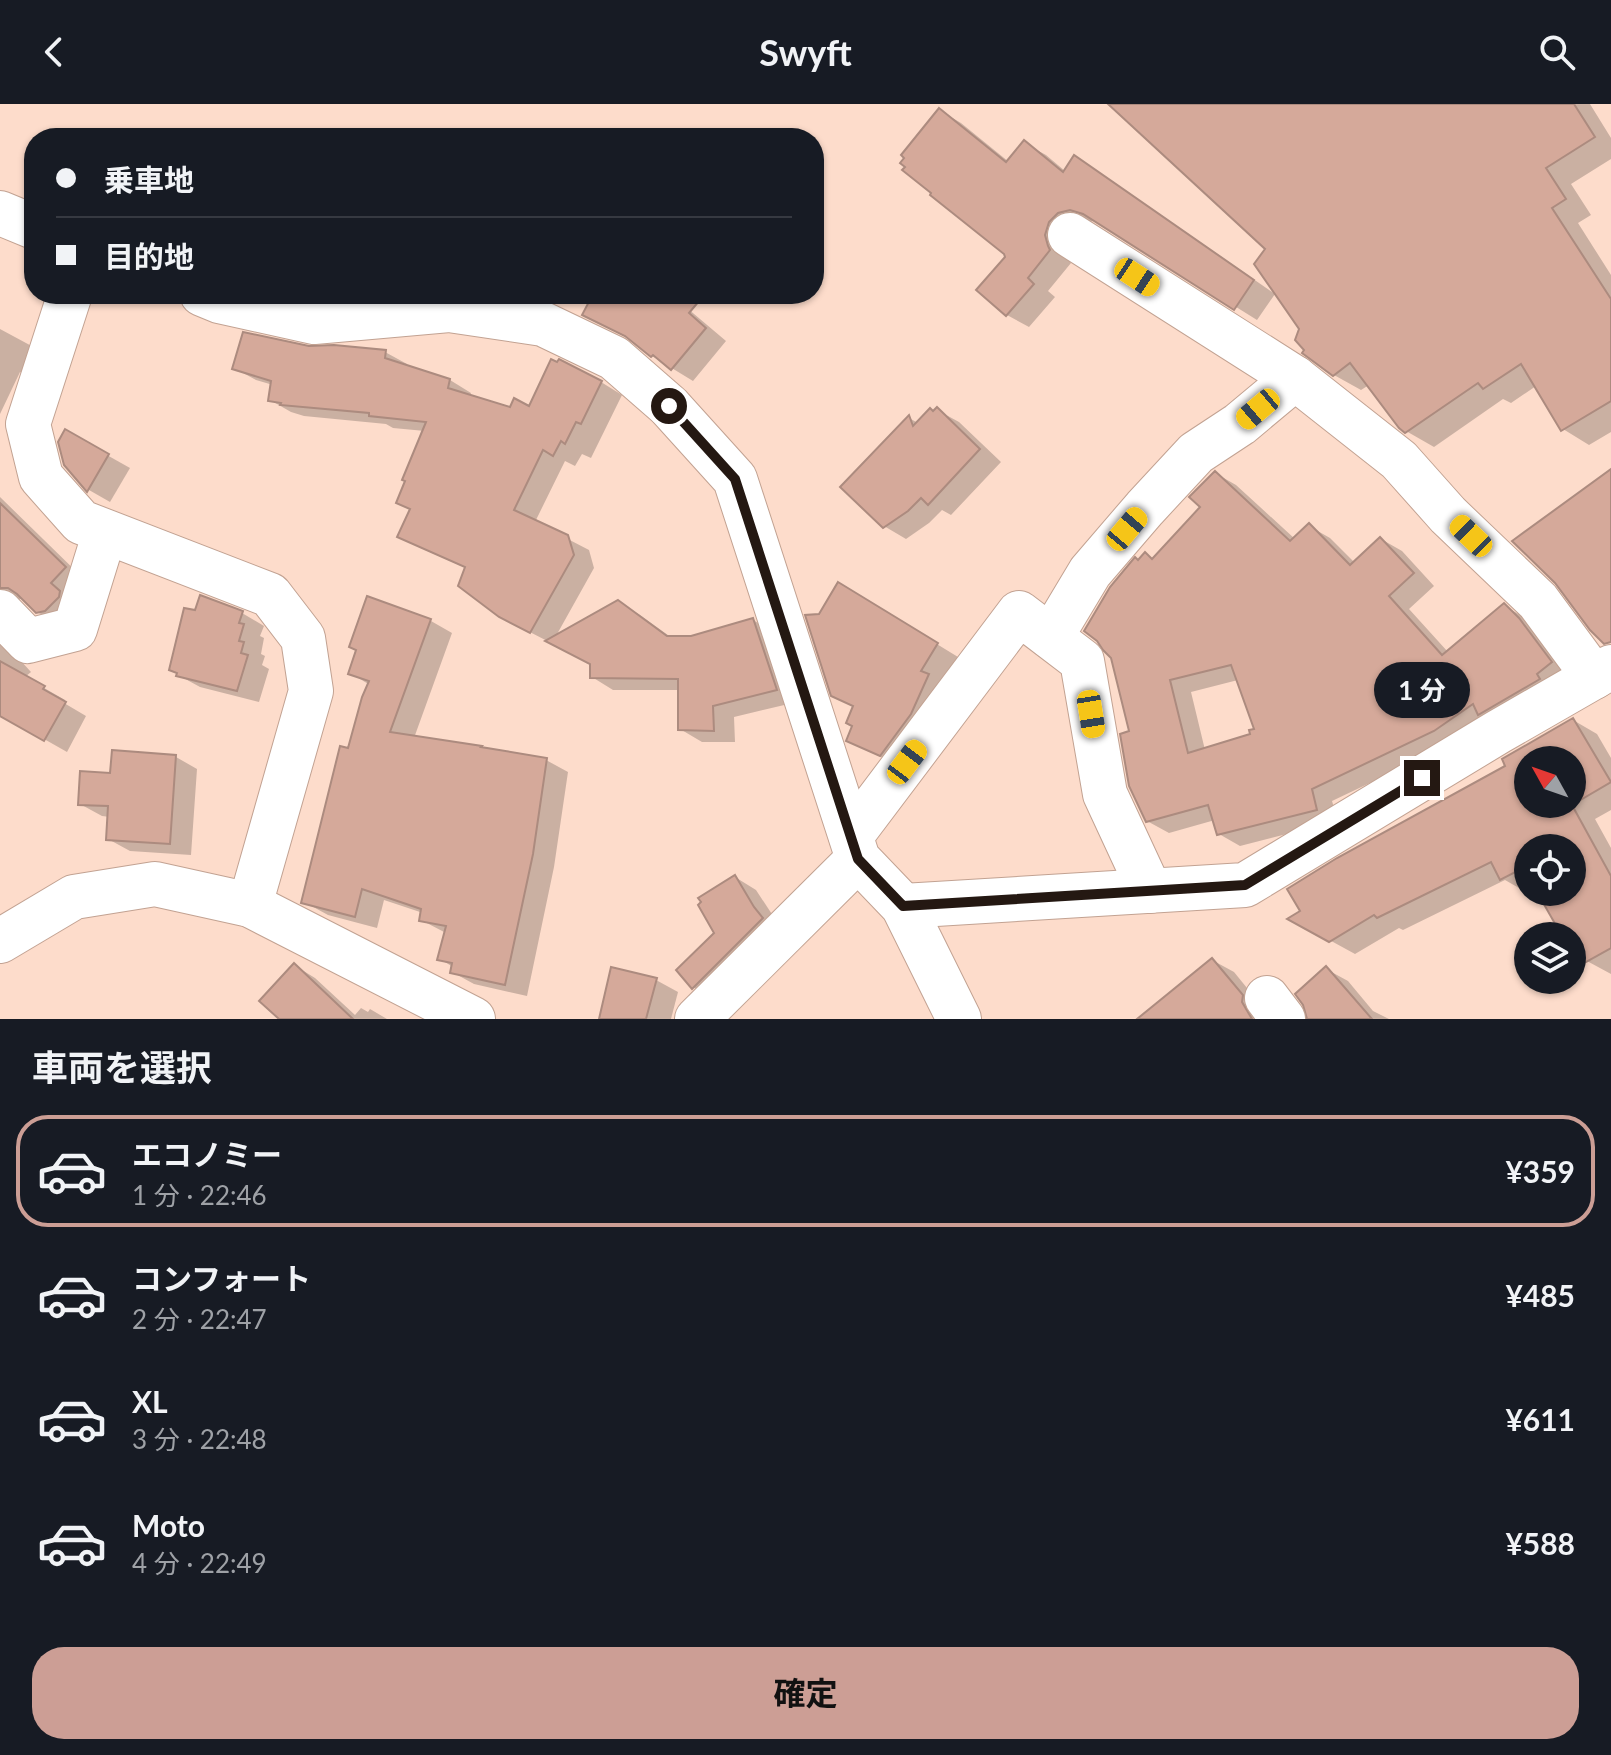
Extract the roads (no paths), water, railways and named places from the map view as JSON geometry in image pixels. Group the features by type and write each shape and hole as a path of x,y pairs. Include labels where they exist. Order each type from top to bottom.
{"street":[{"path":"0,213 24,223"},
{"path":"903,906 1245,885 1603,672 1538,601 1448,515 1399,460 1295,378 1070,235"},
{"path":"67,304 28,424 41,477 81,522 270,595 303,638 311,691 250,905"},
{"path":"233,304 314,322 449,310 543,324 614,358 669,406 735,479 854,847 903,906 959,1019"},
{"path":"1051,637 1090,572 1196,453 1240,424 1295,378"},
{"path":"0,612 28,641 75,629 105,532"},
{"path":"697,1019 854,847 1019,613 1082,661 1105,794 1150,891"},
{"path":"0,941 74,897 155,884 250,905 473,1019"}]}
